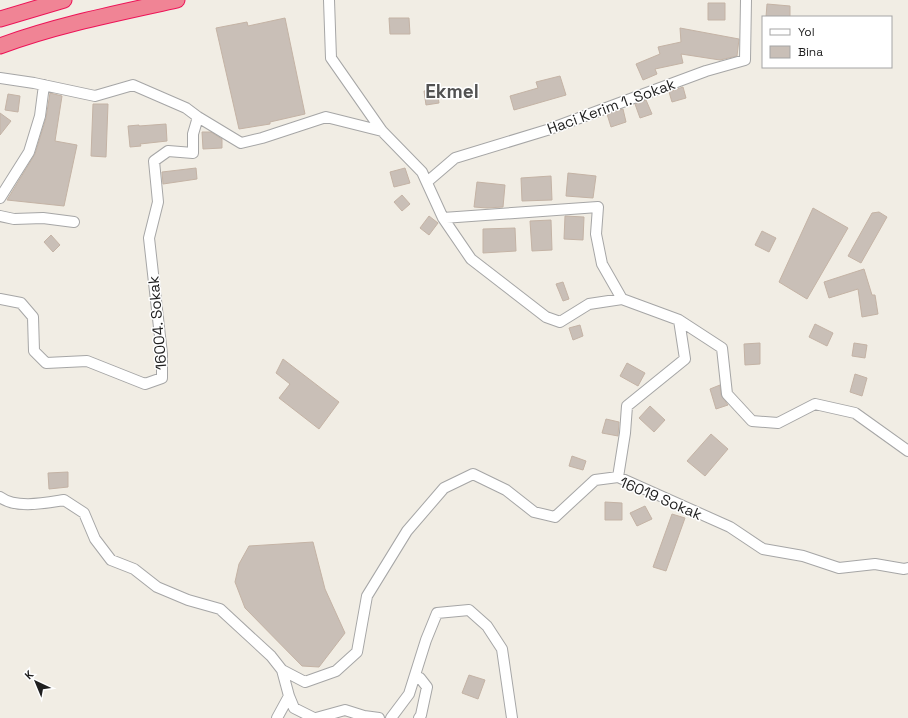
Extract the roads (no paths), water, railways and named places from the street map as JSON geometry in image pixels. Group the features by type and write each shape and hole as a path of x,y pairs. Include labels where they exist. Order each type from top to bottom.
{"highway":[{"path":"0,19 64,0"},
{"path":"0,46 16,40 98,18 177,0"}],"street":[{"path":"329,0 331,58 382,131 422,172 443,218 471,259 546,318 560,322 589,304 622,299 679,320 722,348 727,394 752,421 778,423 814,404 855,413 908,451"},
{"name":"Haci Kerim 1. Sokak","path":"427,182 455,158 547,130 706,71 745,60 746,0"},
{"path":"0,78 44,85 95,96 133,86 186,108 198,117 241,142 262,138 326,117 382,131"},
{"path":"0,198 29,152 40,116 44,85"},
{"name":"16004. Sokak","path":"0,299 21,303 33,317 34,351 46,362 87,361 145,384 162,378 162,354 149,238 158,202 154,161 168,151 193,153 193,134 198,117"},
{"path":"443,218 598,207 596,234 602,264 622,299"},
{"path":"0,216 14,219 43,218 74,222"},
{"path":"618,477 625,433 627,406 685,359 679,320"},
{"name":"16019 Sokak","path":"282,670 305,682 336,672 357,652 367,596 407,531 444,488 473,474 506,490 534,512 555,517 595,480 618,477 730,527 763,549 802,556 839,568 874,564 904,569 908,568"},
{"path":"0,497 6,501 36,504 64,500 84,513 96,539 110,560 134,569 157,587 188,600 220,609 271,656 282,670 294,708 315,718 345,710 364,716 380,718"},
{"path":"391,718 409,694 426,640 437,613 469,610 487,626 502,648 512,718"},
{"path":"415,677 420,678 427,687 421,716 419,718"},
{"path":"277,718 289,696"}],"district":[{"name":"Ekmel","path":"452,91"}]}
